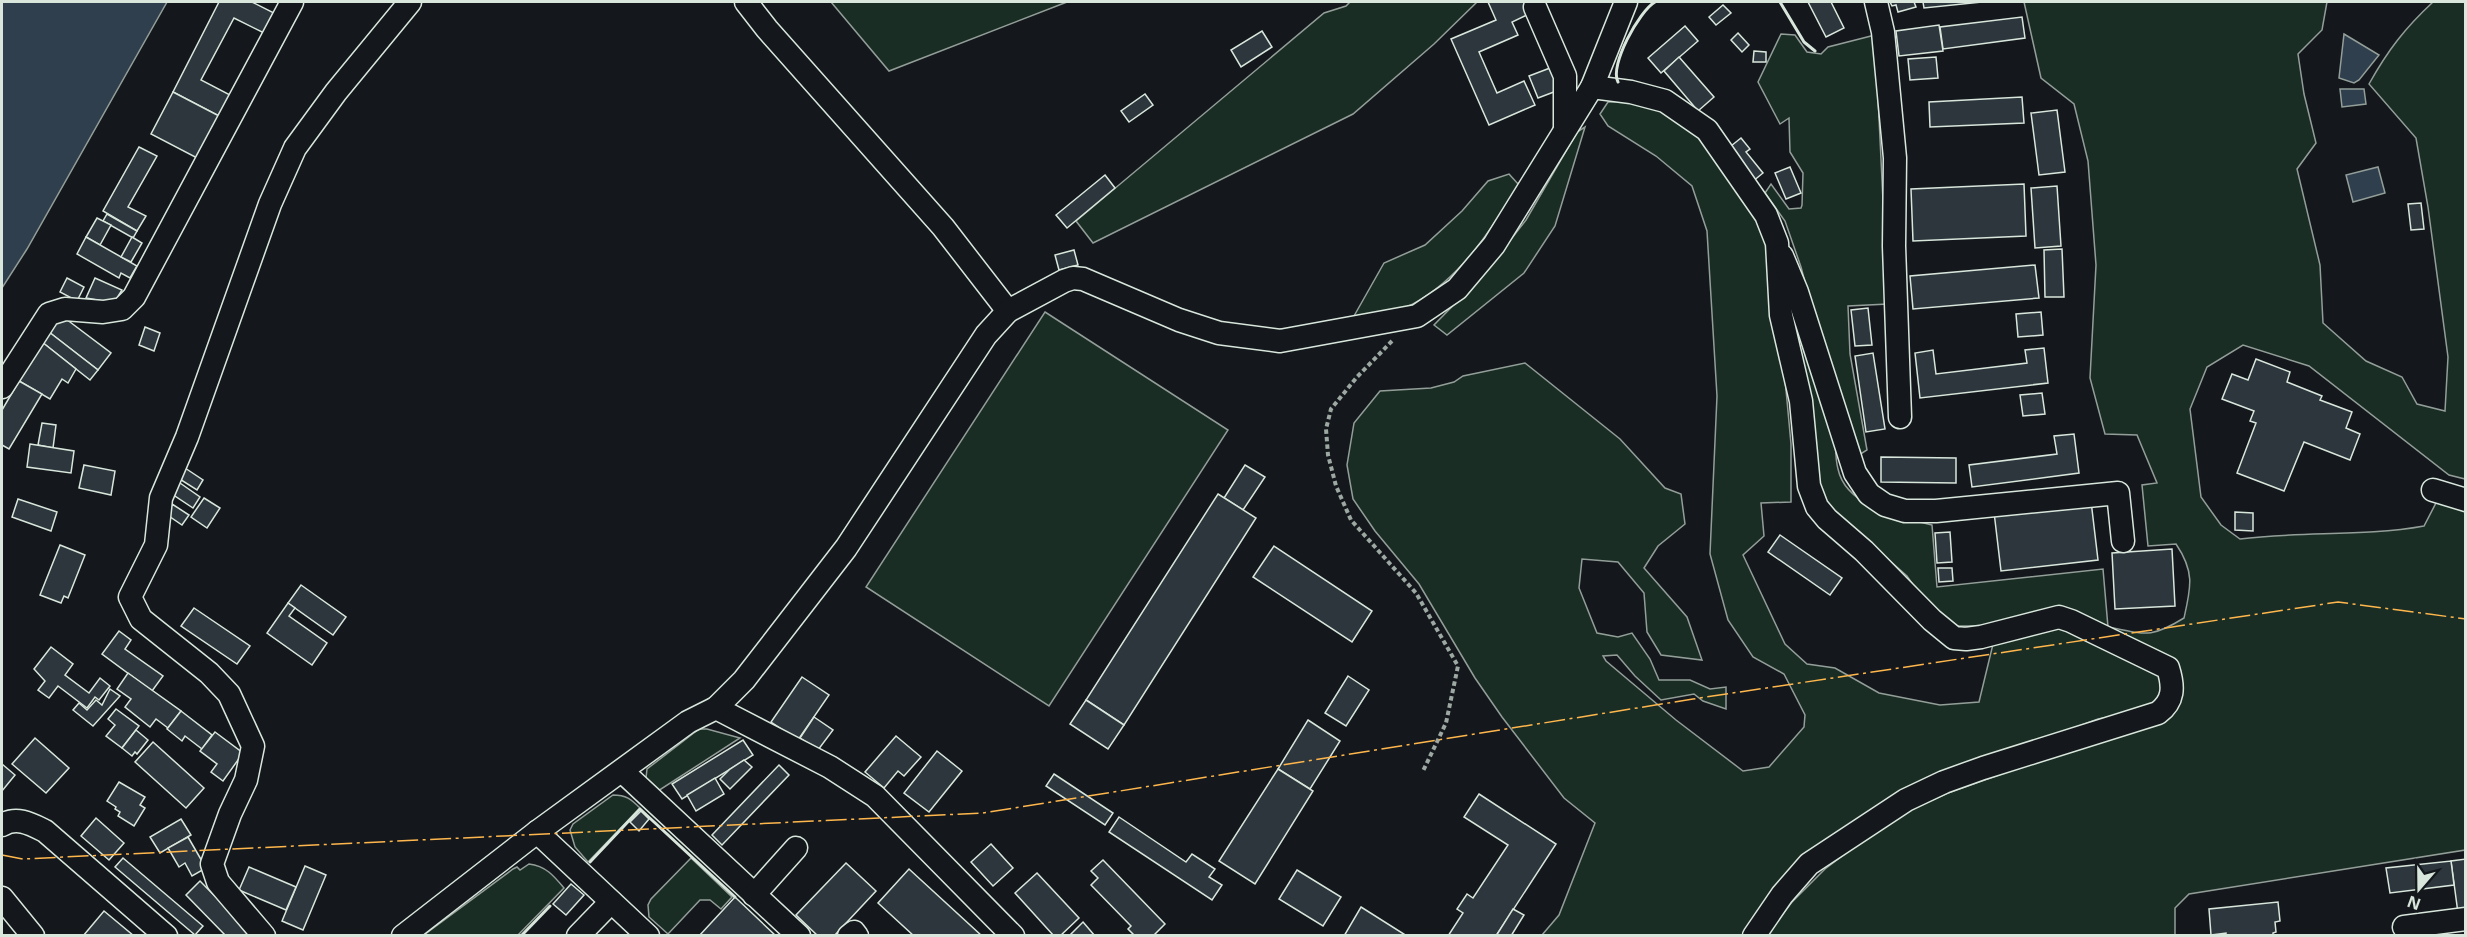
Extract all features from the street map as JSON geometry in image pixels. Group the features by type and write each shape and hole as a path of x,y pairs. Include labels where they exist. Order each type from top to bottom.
{"street":[{"path":"2,387 49,314 65,309 103,312 123,309 134,297 292,2"},
{"path":"264,936 218,882 212,864 230,814 246,780 253,746 229,694 209,673 141,619 130,597 156,545 161,498 187,436 270,204 295,148 336,92 410,2"},
{"path":"746,2 767,29 878,150 943,227 1008,311"},
{"path":"403,936 537,832 688,722 716,708 744,680 846,548 986,335 1008,311 1073,278 1083,279 1179,320 1219,333 1280,341 1417,316 1457,289 1494,245 1592,87 1626,2"},
{"path":"1876,2 1883,32 1894,158 1894,246 1900,417"},
{"path":"1535,6 1565,76 1565,128"},
{"path":"1592,87 1631,92 1665,101 1707,130 1766,215 1797,292 1855,473 1869,494 1885,505 1905,511 1936,511 2118,493 2123,541"},
{"path":"1755,936 1782,895 1809,864 1906,800 1944,782 1983,768 2158,712 2167,706 2172,695 2172,680 2168,668 2072,621 2059,617 1981,637 1954,638 1932,620 1864,551 1822,513 1811,496 1801,401 1780,315 1777,243"},
{"path":"2433,490 2466,500"},
{"path":"716,708 830,768 875,796 1013,936"},
{"path":"622,771 799,936"},
{"path":"2,825 8,822 24,821 45,831 166,936"},
{"path":"537,832 648,936"},
{"path":"754,895 796,848"},
{"path":"2,898 33,936"},
{"path":"578,936 611,902"},
{"path":"2404,927 2466,920"},
{"path":"849,936 854,932 857,936"}],"path":[{"path":"1395,339 1357,377 1331,410 1326,429 1328,454 1336,486 1351,520 1416,593 1458,666 1446,723 1423,771"}],"green space":[{"path":"831,2 1067,2 889,71"},
{"path":"1350,2 1477,2 1434,44 1353,114 1093,243 1076,221 1324,13 1346,6"},
{"path":"2024,2 2327,2 2322,30 2298,54 2304,94 2316,143 2297,169 2320,265 2323,323 2366,361 2402,377 2417,404 2445,411 2448,357 2428,207 2416,138 2369,84 2398,40 2433,2 2465,2 2465,479 2449,475 2309,366 2243,345 2207,367 2190,409 2201,497 2221,525 2240,539 2379,532 2424,526 2437,501 2465,510 2465,850 2189,894 2175,908 2175,935 1766,936 1792,902 1825,869 1870,835 1914,808 1948,793 2157,719 2179,683 2054,612 1978,626 1956,626 1947,622 1918,592 1907,576 1823,502 1788,326 1799,324 1830,411 1837,464 1843,482 1852,493 1876,508 1932,525 1937,587 2103,569 2108,627 2147,633 2163,629 2184,618 2190,580 2182,554 2176,544 2148,546 2142,485 2157,483 2137,435 2105,434 2090,378 2096,265 2088,161 2074,104 2041,78"},
{"path":"1781,34 1795,35 1807,52 1821,54 1828,47 1875,35 1888,304 1848,306 1850,354 1867,450 1859,455 1819,335 1801,267 1785,221 1765,193 1771,184 1789,209 1801,208 1803,173 1790,152 1789,118 1780,124 1758,82"},
{"path":"1630,101 1662,106 1704,136 1764,224 1785,379 1791,444 1791,502 1761,503 1764,536 1743,555 1785,644 1807,664 1835,668 1879,693 1940,705 1979,702 1993,644 2057,622 2163,670 2166,680 2155,708 2098,719 1898,793 1746,935 1542,935 1559,915 1595,823 1564,798 1502,717 1475,678 1419,584 1375,531 1353,499 1347,465 1354,423 1380,391 1431,388 1454,382 1463,376 1525,363 1620,439 1665,488 1681,494 1685,524 1658,546 1644,568 1687,617 1702,660 1661,655 1647,632 1644,593 1618,562 1582,559 1579,588 1597,633 1618,637 1632,633 1650,659 1659,680 1690,680 1710,689 1726,687 1726,709 1703,701 1694,694 1661,700 1635,676 1617,655 1603,656 1606,661 1676,720 1743,771 1769,767 1804,727 1805,715 1784,674 1753,657 1728,620 1710,554 1717,396 1707,231 1692,186 1656,156 1608,126 1600,114 1608,102"},
{"path":"1585,127 1555,226 1524,273 1447,335 1434,325 1483,275 1526,220 1577,132"},
{"path":"1509,174 1519,185 1474,252 1446,281 1406,307 1384,313 1354,316 1384,263 1425,245 1462,211 1488,181"},
{"path":"1045,312 1228,430 1049,706 866,587"},
{"path":"699,729 740,738 658,791 646,778 647,769"},
{"path":"613,795 628,798 640,808 588,862 575,847 570,830 573,824"},
{"path":"691,858 732,897 721,909 710,900 700,900 668,934 649,917 648,905 651,899"},
{"path":"529,864 545,869 564,888 518,935 424,935 513,869 517,867 520,870"}],"water":[{"path":"2,2 167,2 27,249 2,288"},
{"path":"2344,34 2379,55 2354,83 2339,78"},
{"path":"2340,89 2364,89 2366,104 2342,107"},
{"path":"2378,167 2385,193 2353,202 2346,175"}],"building":[{"path":"219,2 252,2 274,13 264,33 234,18 201,80 232,96 221,117 173,92"},
{"path":"1488,2 1526,2 1531,13 1512,22 1518,35 1479,52 1497,93 1524,81 1535,105 1489,125 1451,39 1496,20"},
{"path":"1808,2 1831,2 1844,28 1826,37"},
{"path":"1890,2 1914,2 1916,7 1898,12 1896,5 1892,6"},
{"path":"1923,2 1982,2 1924,8"},
{"path":"1723,5 1731,13 1716,25 1709,17"},
{"path":"2022,17 2025,38 1943,49 1940,27"},
{"path":"1939,25 1943,51 1899,56 1896,31"},
{"path":"1685,26 1698,41 1661,73 1648,58"},
{"path":"1262,31 1272,47 1241,67 1231,50"},
{"path":"1738,33 1749,45 1742,52 1731,40"},
{"path":"1754,51 1766,52 1766,62 1753,62"},
{"path":"1679,57 1714,97 1698,111 1664,71"},
{"path":"1936,57 1938,78 1910,80 1908,59"},
{"path":"1550,68 1559,90 1538,98 1529,76"},
{"path":"173,92 221,117 199,159 151,134"},
{"path":"1145,94 1153,105 1129,122 1121,111"},
{"path":"2022,97 2024,123 1930,127 1929,102"},
{"path":"2057,110 2065,172 2039,175 2031,113"},
{"path":"1741,138 1750,149 1746,152 1763,173 1752,182 1726,150"},
{"path":"139,147 157,156 128,207 146,216 137,231 103,211"},
{"path":"1790,167 1801,193 1786,199 1775,173"},
{"path":"1105,175 1115,188 1067,228 1056,215"},
{"path":"2024,184 2026,236 1913,241 1911,189"},
{"path":"2057,186 2061,246 2035,248 2031,188"},
{"path":"2421,203 2424,229 2411,230 2408,204"},
{"path":"107,214 137,231 133,238 103,221"},
{"path":"97,218 111,225 100,245 86,237"},
{"path":"86,237 137,266 130,278 121,273 119,278 77,254"},
{"path":"132,237 142,243 131,262 121,257"},
{"path":"2062,249 2064,297 2045,297 2044,250"},
{"path":"1074,250 1078,265 1059,270 1055,255"},
{"path":"2035,265 2039,298 1913,309 1910,276"},
{"path":"67,278 84,287 77,301 60,292"},
{"path":"95,278 122,290 114,303 86,298"},
{"path":"1868,308 1872,345 1855,346 1851,310"},
{"path":"2041,312 2043,335 2018,337 2016,314"},
{"path":"62,316 111,353 98,370 49,332"},
{"path":"145,327 160,333 154,351 139,345"},
{"path":"49,332 98,370 90,380 42,342"},
{"path":"42,342 76,369 68,383 62,379 50,399 19,381"},
{"path":"2044,348 2048,383 1920,398 1915,353 1933,350 1936,374 2027,363 2025,350"},
{"path":"1873,353 1885,429 1866,432 1855,356"},
{"path":"2256,359 2290,372 2287,382 2322,396 2320,400 2352,412 2346,428 2360,434 2350,460 2304,442 2284,491 2237,473 2256,423 2250,421 2254,411 2222,399 2232,374 2248,380"},
{"path":"19,381 42,394 9,449 2,445 2,410"},
{"path":"2042,393 2045,414 2023,416 2020,395"},
{"path":"42,423 56,425 53,448 38,445"},
{"path":"2074,434 2079,473 1972,487 1969,465 2057,454 2054,436"},
{"path":"30,444 74,451 71,473 27,467"},
{"path":"1881,457 1956,458 1956,483 1881,482"},
{"path":"84,465 115,471 111,495 79,488"},
{"path":"1245,465 1265,477 1243,510 1224,498"},
{"path":"185,468 203,480 197,490 178,478"},
{"path":"180,483 200,497 193,508 172,494"},
{"path":"1218,494 1256,518 1124,725 1086,700"},
{"path":"204,498 220,508 207,528 191,517"},
{"path":"18,499 57,512 51,531 12,517"},
{"path":"2091,501 2098,560 2001,571 1994,512"},
{"path":"172,504 189,515 182,525 166,514"},
{"path":"2235,512 2253,513 2253,531 2235,530"},
{"path":"1950,532 1952,562 1937,563 1935,533"},
{"path":"1780,535 1842,578 1830,595 1768,552"},
{"path":"60,545 85,555 68,598 64,596 61,603 40,595"},
{"path":"1274,546 1372,611 1352,642 1253,577"},
{"path":"2172,549 2175,606 2115,609 2112,553"},
{"path":"1938,568 1952,568 1953,581 1939,582"},
{"path":"301,585 346,617 333,635 288,603"},
{"path":"288,603 295,608 289,616 327,643 312,665 267,633"},
{"path":"194,608 250,646 237,664 181,626"},
{"path":"119,631 131,640 125,649 163,676 152,691 102,654"},
{"path":"51,647 73,664 65,675 89,693 100,678 110,686 99,700 95,697 87,708 58,686 49,698 38,690 45,681 34,669"},
{"path":"128,673 181,711 168,728 156,719 150,727 125,707 131,699 117,689"},
{"path":"1348,676 1369,690 1346,726 1325,713"},
{"path":"802,677 829,695 798,740 771,722"},
{"path":"110,689 120,696 93,726 73,710 79,703 87,710 96,700 102,705"},
{"path":"1086,700 1124,725 1108,749 1070,724"},
{"path":"116,709 139,726 122,748 106,736 115,725 108,719"},
{"path":"181,711 212,735 202,749 185,736 182,741 167,729"},
{"path":"814,717 833,730 818,750 800,738"},
{"path":"1308,720 1340,741 1310,789 1278,769"},
{"path":"136,730 148,740 137,754 135,752 132,756 122,748"},
{"path":"215,732 243,753 223,781 211,772 217,764 200,751"},
{"path":"896,736 921,757 904,776 898,771 884,788 865,772"},
{"path":"35,738 69,768 46,793 12,764"},
{"path":"743,740 753,755 682,799 672,784"},
{"path":"153,742 204,788 186,808 135,762"},
{"path":"937,751 962,771 929,812 904,793"},
{"path":"744,760 752,767 730,789 720,779"},
{"path":"2,764 15,775 2,791"},
{"path":"779,765 789,775 722,845 712,835"},
{"path":"1278,769 1313,791 1255,884 1219,861"},
{"path":"1054,774 1113,813 1105,825 1046,786"},
{"path":"715,778 724,794 696,811 687,795"},
{"path":"119,782 145,797 140,805 145,808 134,826 118,816 120,812 107,801"},
{"path":"1479,794 1556,844 1496,936 1448,936 1463,913 1457,909 1467,894 1473,898 1508,845 1464,817"},
{"path":"641,811 649,819 639,831 630,822"},
{"path":"1119,817 1186,862 1192,854 1215,869 1209,877 1222,885 1212,900 1109,832"},
{"path":"96,818 124,843 109,860 81,836"},
{"path":"181,819 191,835 160,853 150,837"},
{"path":"188,837 206,868 192,876 185,863 179,867 168,848"},
{"path":"991,844 1013,868 993,886 971,862"},
{"path":"123,858 203,926 195,935 115,867"},
{"path":"2466,859 2466,912 2458,913 2451,861"},
{"path":"1103,860 1165,924 1153,936 1135,936 1128,929 1131,926 1091,885 1098,878 1091,871"},
{"path":"2451,861 2454,885 2390,893 2386,868"},
{"path":"846,863 876,891 834,936 818,936 796,915"},
{"path":"305,866 326,875 303,930 282,921"},
{"path":"249,867 296,887 286,910 239,890"},
{"path":"909,869 982,936 914,936 878,903"},
{"path":"1297,870 1341,897 1323,926 1279,899"},
{"path":"1037,873 1079,918 1060,936 1054,936 1015,893"},
{"path":"200,881 254,936 226,936 186,895"},
{"path":"571,884 584,895 566,915 553,904"},
{"path":"735,897 776,936 699,936"},
{"path":"2278,902 2280,921 2275,922 2276,932 2273,936 2226,936 2226,933 2211,935 2209,909"},
{"path":"1361,907 1407,936 1344,936"},
{"path":"1513,909 1524,915 1511,936 1496,936"},
{"path":"104,911 134,936 83,936"},
{"path":"1083,922 1095,936 1069,936"}],"wall":[{"path":"1618,82 1616,74 1618,64 1627,39 1641,16 1655,2"},
{"path":"1780,2 1804,42 1815,51"},
{"path":"590,862 640,809 735,897"},
{"path":"521,936 550,906"}],"power":[{"path":"2,855 23,859 983,813 1693,699 2338,602 2466,619"}]}
